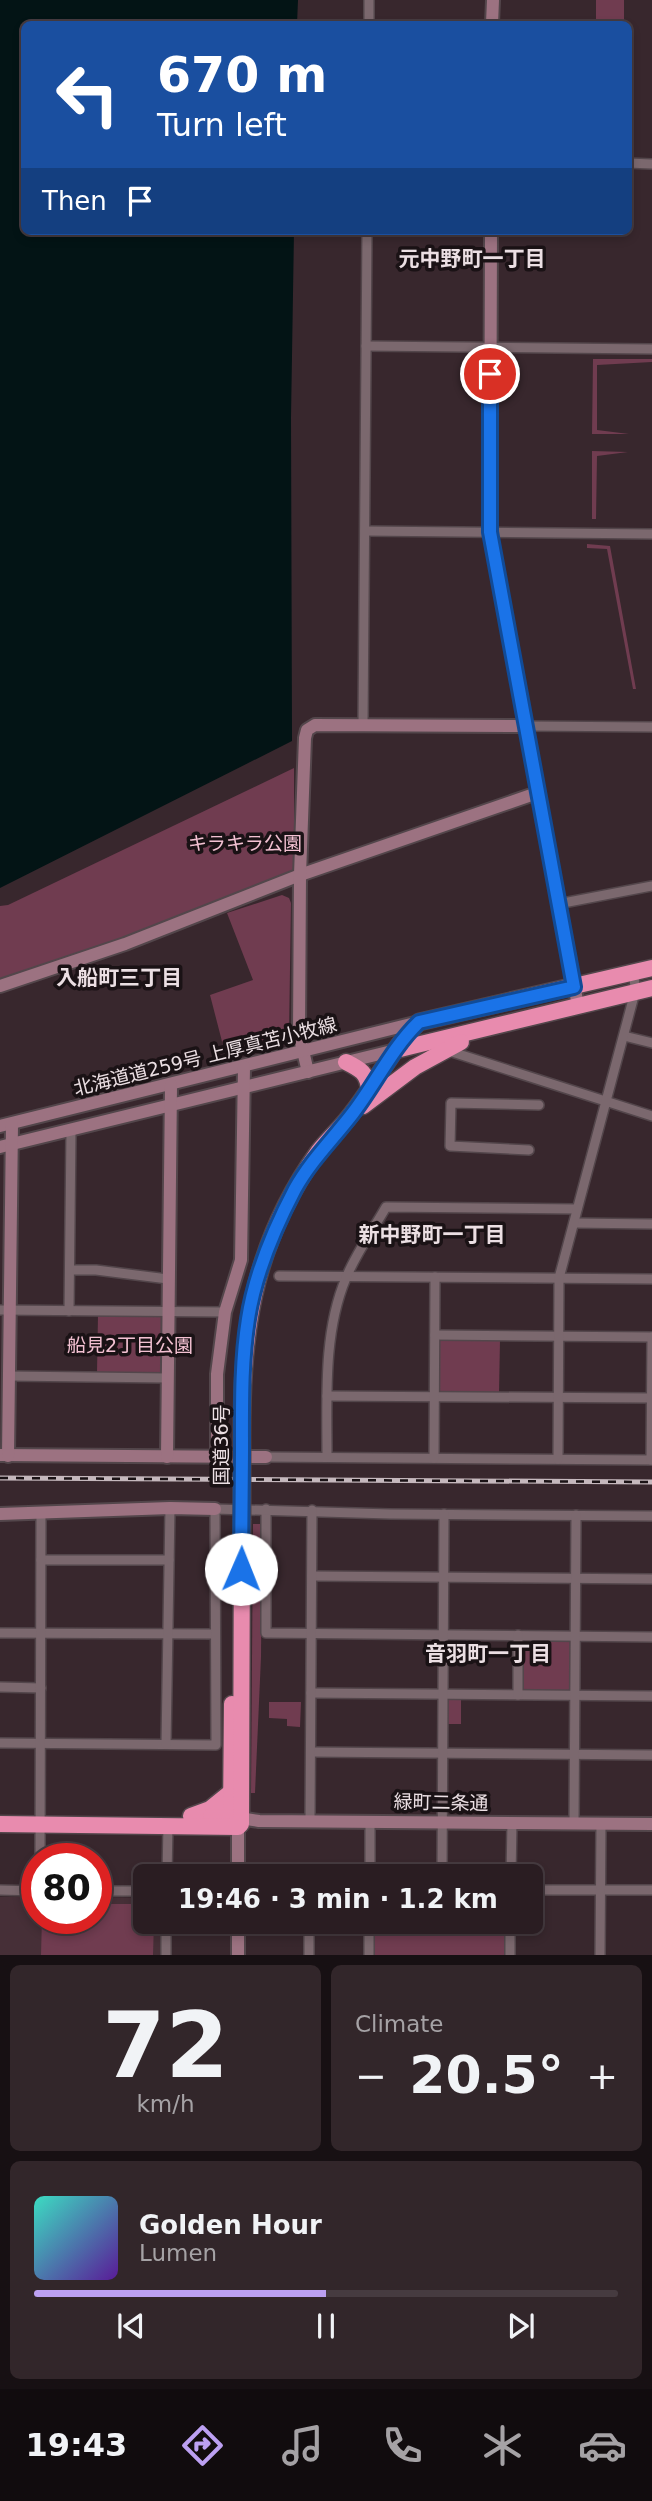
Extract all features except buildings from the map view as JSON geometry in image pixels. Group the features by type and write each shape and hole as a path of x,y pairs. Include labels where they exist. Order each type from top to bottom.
{"highway":[{"path":"419,1022 652,968"},
{"name":"国道36号","path":"398,1048 652,988"},
{"name":"国道36号","path":"237,1821 243,1673 240,1594 243,1353 255,1284 272,1237 296,1188 319,1151 352,1114 419,1022"},
{"name":"国道36号","path":"352,1114 415,1067 444,1050 499,1026"},
{"path":"393,1084 403,1065 398,1048"},
{"path":"346,1062 362,1070 369,1080 369,1090"},
{"name":"国道36号","path":"237,1821 231,1792 232,1672 240,1594"},
{"path":"191,1816 209,1809 231,1792"},
{"path":"0,1814 40,1819 168,1825 237,1821"},
{"path":"0,1824 40,1819 191,1816 237,1821"}],"street":[{"path":"369,0 369,21"},
{"path":"492,21 493,0"},
{"path":"632,163 652,164"},
{"path":"363,725 367,235"},
{"path":"491,235 490,532 578,1006"},
{"path":"366,346 652,349"},
{"path":"365,531 652,534"},
{"path":"308,1072 299,1034 300,875 307,730 314,725 652,727"},
{"path":"0,986 125,944 300,875 537,793"},
{"path":"558,904 652,886"},
{"path":"558,1459 559,1278 635,992 634,973"},
{"name":"北海道道259号 上厚真苫小牧線","path":"6,1125 419,1022"},
{"path":"380,1033 398,1048"},
{"path":"624,1036 652,1042"},
{"name":"北海道道259号 上厚真苫小牧線","path":"6,1146 398,1048"},
{"path":"444,1050 652,1116"},
{"path":"217,1457 217,1374 225,1312 241,1261 244,1066"},
{"path":"167,1457 171,1085"},
{"path":"529,1150 450,1146 451,1103 538,1105"},
{"path":"6,1125 5,1310 9,1376 4,1455 327,1455 652,1460 652,1337 435,1335"},
{"path":"69,1311 71,1131"},
{"path":"327,1455 327,1395 332,1329 346,1277 386,1207 577,1209"},
{"path":"574,1223 652,1224"},
{"path":"70,1270 96,1270 168,1279"},
{"path":"279,1276 652,1279"},
{"path":"434,1458 435,1277"},
{"path":"5,1310 225,1312"},
{"path":"9,1376 167,1378"},
{"path":"327,1395 651,1398"},
{"path":"166,1744 170,1508"},
{"path":"0,1514 170,1508 652,1516"},
{"path":"0,1743 216,1745 215,1509"},
{"path":"267,1509 266,1633 652,1637"},
{"path":"310,1820 312,1510"},
{"path":"40,1843 41,1512"},
{"path":"442,1864 444,1514"},
{"path":"574,1823 576,1515"},
{"path":"41,1560 169,1560"},
{"path":"312,1576 652,1579"},
{"path":"0,1633 214,1634"},
{"path":"517,1695 518,1635"},
{"path":"0,1687 41,1688"},
{"path":"311,1693 652,1696"},
{"path":"311,1752 652,1755"},
{"path":"237,1821 238,1864"},
{"name":"緑町二条通","path":"237,1821 652,1824"},
{"path":"370,1821 370,1864"},
{"path":"511,1864 512,1822"},
{"path":"600,1955 601,1823"},
{"path":"167,1864 168,1825"},
{"path":"0,1890 21,1891"},
{"path":"543,1890 652,1890"},
{"path":"112,1891 133,1891"},
{"path":"166,1934 166,1955"},
{"path":"238,1934 238,1955"},
{"path":"309,1934 309,1955"},
{"path":"369,1934 369,1955"},
{"path":"510,1934 510,1955"}],"shaded area":[{"path":"0,0 298,0 297,21 21,21 21,235 294,235 291,418 292,741 0,888"},
{"path":"0,1897 21,1897 21,1934 112,1934 112,1897 133,1898 133,1934 161,1934 161,1955 0,1955"}],"green space":[{"path":"596,0 624,0 624,21 596,21"},
{"path":"593,359 652,359 652,362 597,365 597,430 629,434 592,434"},
{"path":"592,451 628,452 597,456 596,519 592,519"},
{"path":"587,544 610,546 636,689 633,689 607,549 587,548"},
{"name":"キラキラ公園","path":"294,768 294,868 289,876 45,967 0,980 0,906 8,905"},
{"path":"282,895 289,898 291,903 289,1035 285,1039 225,1053 210,995 253,980 227,913"},
{"name":"船見2丁目公園","path":"98,1315 162,1317 164,1374 97,1373"},
{"path":"439,1339 500,1340 499,1393 438,1393"},
{"path":"253,1524 262,1524 261,1657 255,1793 251,1793"},
{"path":"522,1642 571,1642 571,1692 522,1692"},
{"path":"447,1700 461,1700 461,1724 447,1724"},
{"path":"269,1702 301,1702 300,1727 287,1726 287,1719 269,1718"},
{"path":"112,1904 133,1904 133,1934 154,1934 153,1955 41,1955 42,1934 112,1934"},
{"path":"374,1934 508,1934 508,1955 374,1955"}],"railway":[{"path":"0,1478 652,1482"}],"district":[{"name":"元中野町一丁目","path":"472,259"},
{"name":"入船町三丁目","path":"119,978"},
{"name":"新中野町一丁目","path":"432,1235"},
{"name":"音羽町一丁目","path":"488,1654"}],"route":[{"path":"241,1569 243,1353 248,1317 255,1284 272,1237 296,1188 319,1151 352,1114 406,1035 419,1022 574,987 490,532 490,374"}]}
